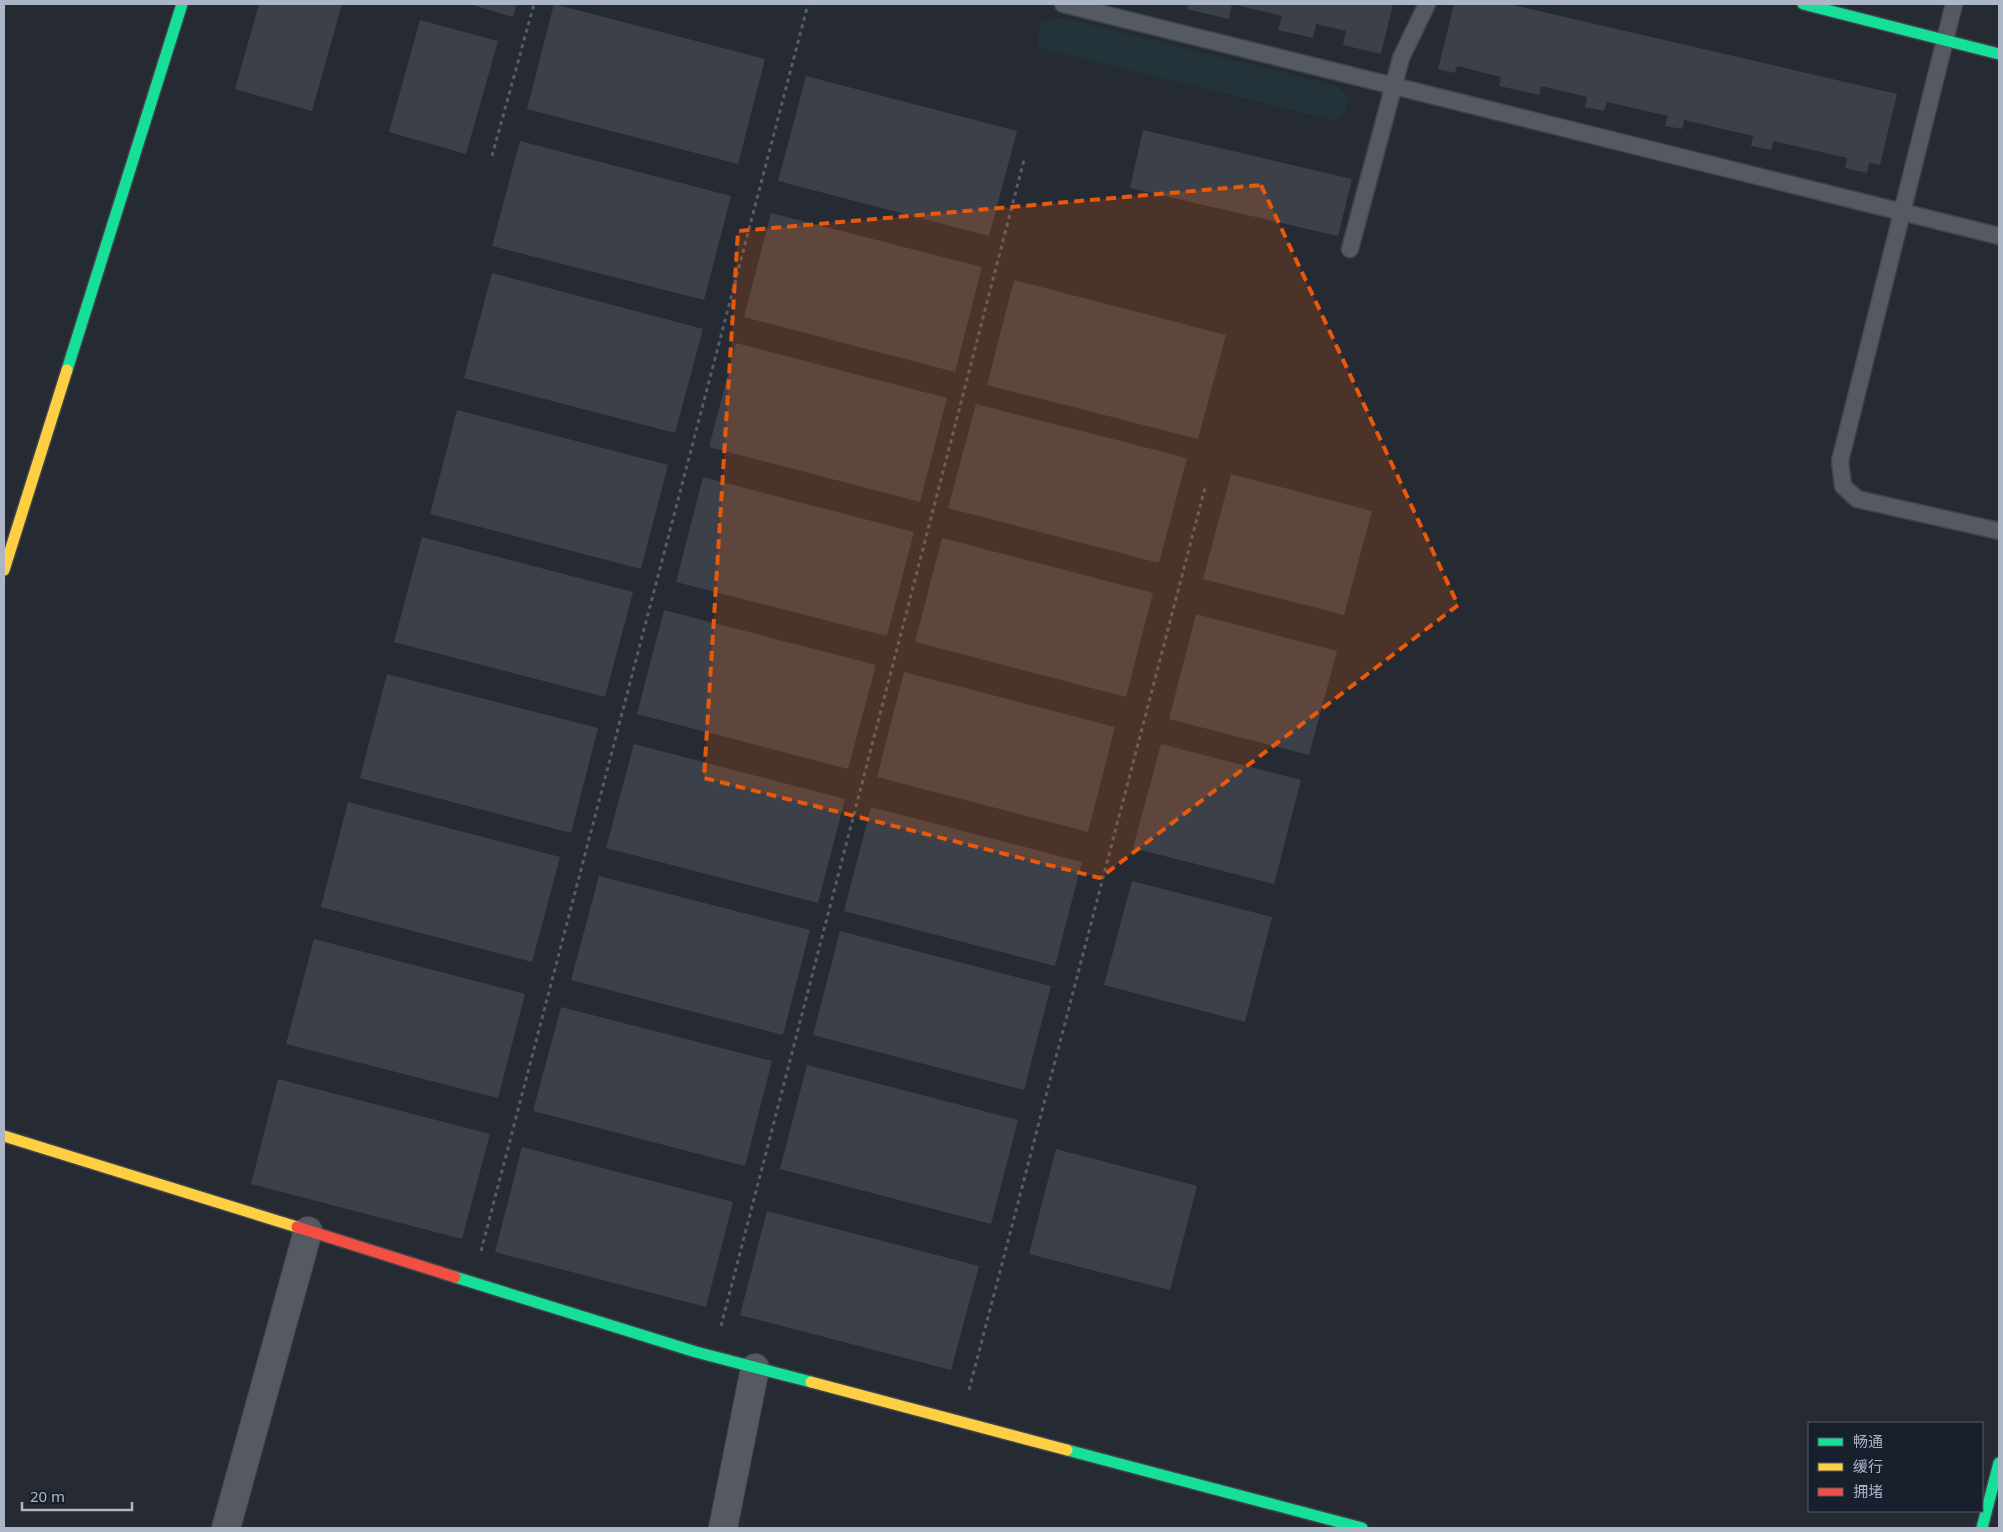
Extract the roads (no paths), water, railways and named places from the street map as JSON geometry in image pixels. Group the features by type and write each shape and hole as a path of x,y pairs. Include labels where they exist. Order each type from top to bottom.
{"street":[{"path":"4,570 182,4"},
{"path":"1803,4 1999,54"},
{"path":"4,1136 713,1356 1362,1528"},
{"path":"226,1528 308,1231"},
{"path":"723,1528 756,1368"},
{"path":"1982,1528 1999,1463"}],"lane":[{"path":"1063,4 1999,236"},
{"path":"1350,249 1401,58 1426,4"},
{"path":"1954,4 1900,211 1840,461 1843,486 1857,499 1999,531"}]}
